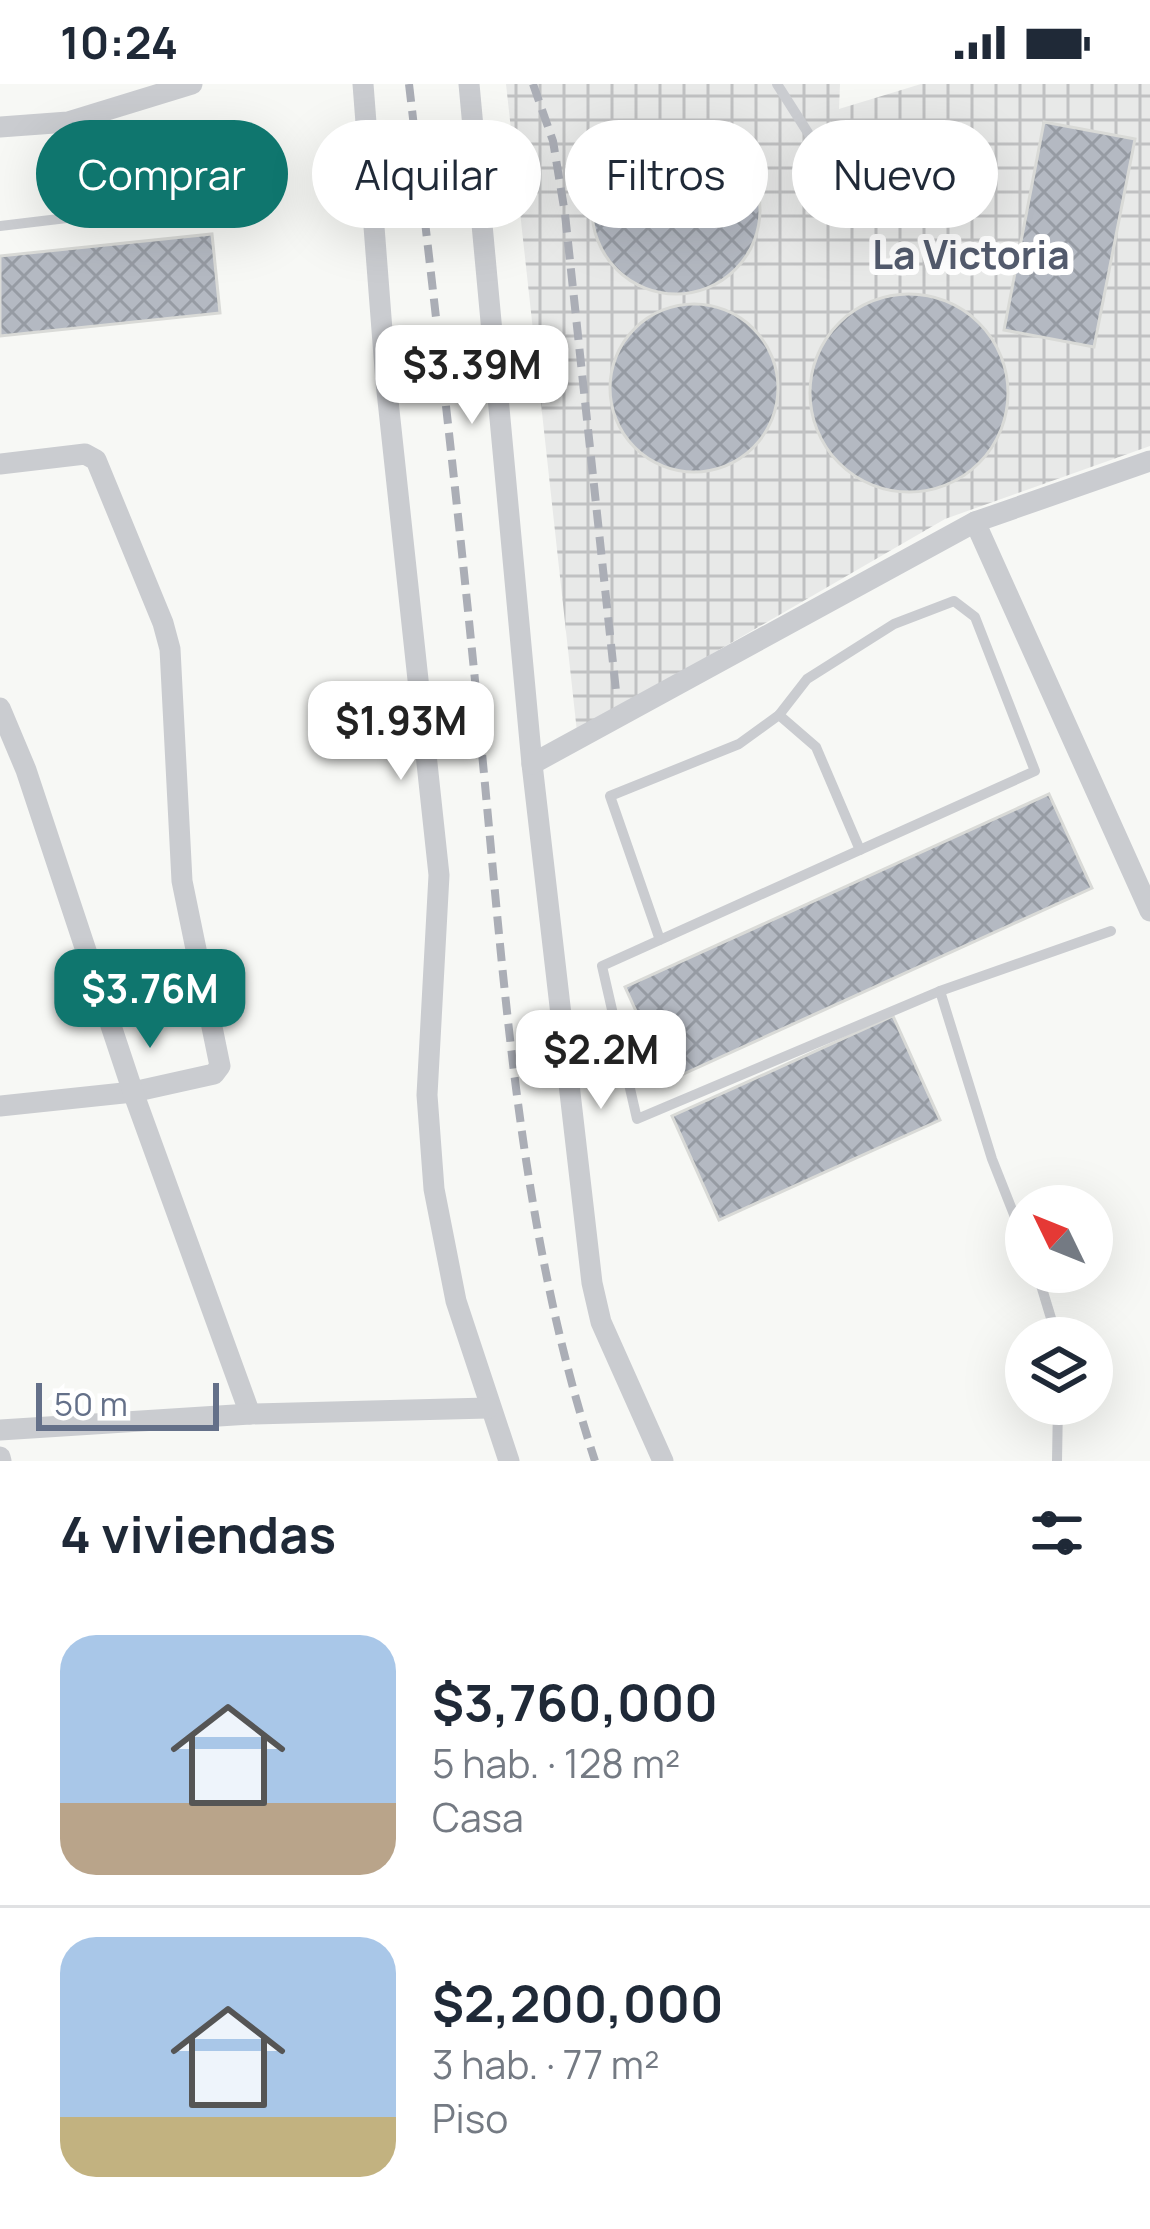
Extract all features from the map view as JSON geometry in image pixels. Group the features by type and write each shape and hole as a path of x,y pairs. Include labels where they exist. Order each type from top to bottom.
{"street":[{"path":"0,127 68,122 192,84"},
{"path":"363,84 386,382 440,875 427,1095 434,1189 456,1301 508,1461"},
{"path":"469,84 532,764 592,1283 601,1322 664,1461"},
{"path":"0,464 85,454 96,460 163,623 170,650 182,881 220,1066 214,1075 134,1092 0,1106"},
{"path":"532,764 975,522 1150,461"},
{"path":"975,522 1150,911"},
{"path":"0,708 26,770 134,1092 250,1414"},
{"path":"0,775 26,770"},
{"path":"0,1430 250,1414 488,1408"}],"lane":[{"path":"777,84 800,120"},
{"path":"0,226 36,222"},
{"path":"660,940 610,796 740,744 779,715 807,679 894,624 954,601 975,617 1035,771 860,850 660,940 602,966 637,1119 940,992 1111,931"},
{"path":"779,715 816,747 860,850"},
{"path":"940,992 1005,1192"},
{"path":"1057,1461 1058,1425"}],"shaded area":[{"path":"506,84 840,84 839,109 921,84 1150,84 1150,446 945,519 577,732 522,228 541,228 541,120 510,120"}],"building":[{"path":"1044,122 1135,139 1094,347 1004,330"},
{"path":"594,228 758,228 736,270 692,293 660,293 629,280 616,270"},
{"path":"212,234 220,313 0,336 0,256"},
{"path":"909,294 947,301 979,323 1001,355 1008,393 1001,431 979,463 947,485 909,492 871,485 839,463 817,431 810,393 817,355 839,323 871,301"},
{"path":"694,304 726,310 754,328 772,356 778,388 772,420 754,448 726,466 694,472 662,466 634,448 616,420 610,388 616,356 634,328 662,310"},
{"path":"1049,794 1092,888 668,1081 625,987"},
{"path":"893,1016 940,1120 719,1220 672,1116"}],"railway":[{"path":"409,84 519,1111 549,1287 595,1461"},
{"path":"533,84 553,141 565,214 616,691"}],"district":[{"name":"La Victoria","path":"971,254"}]}
